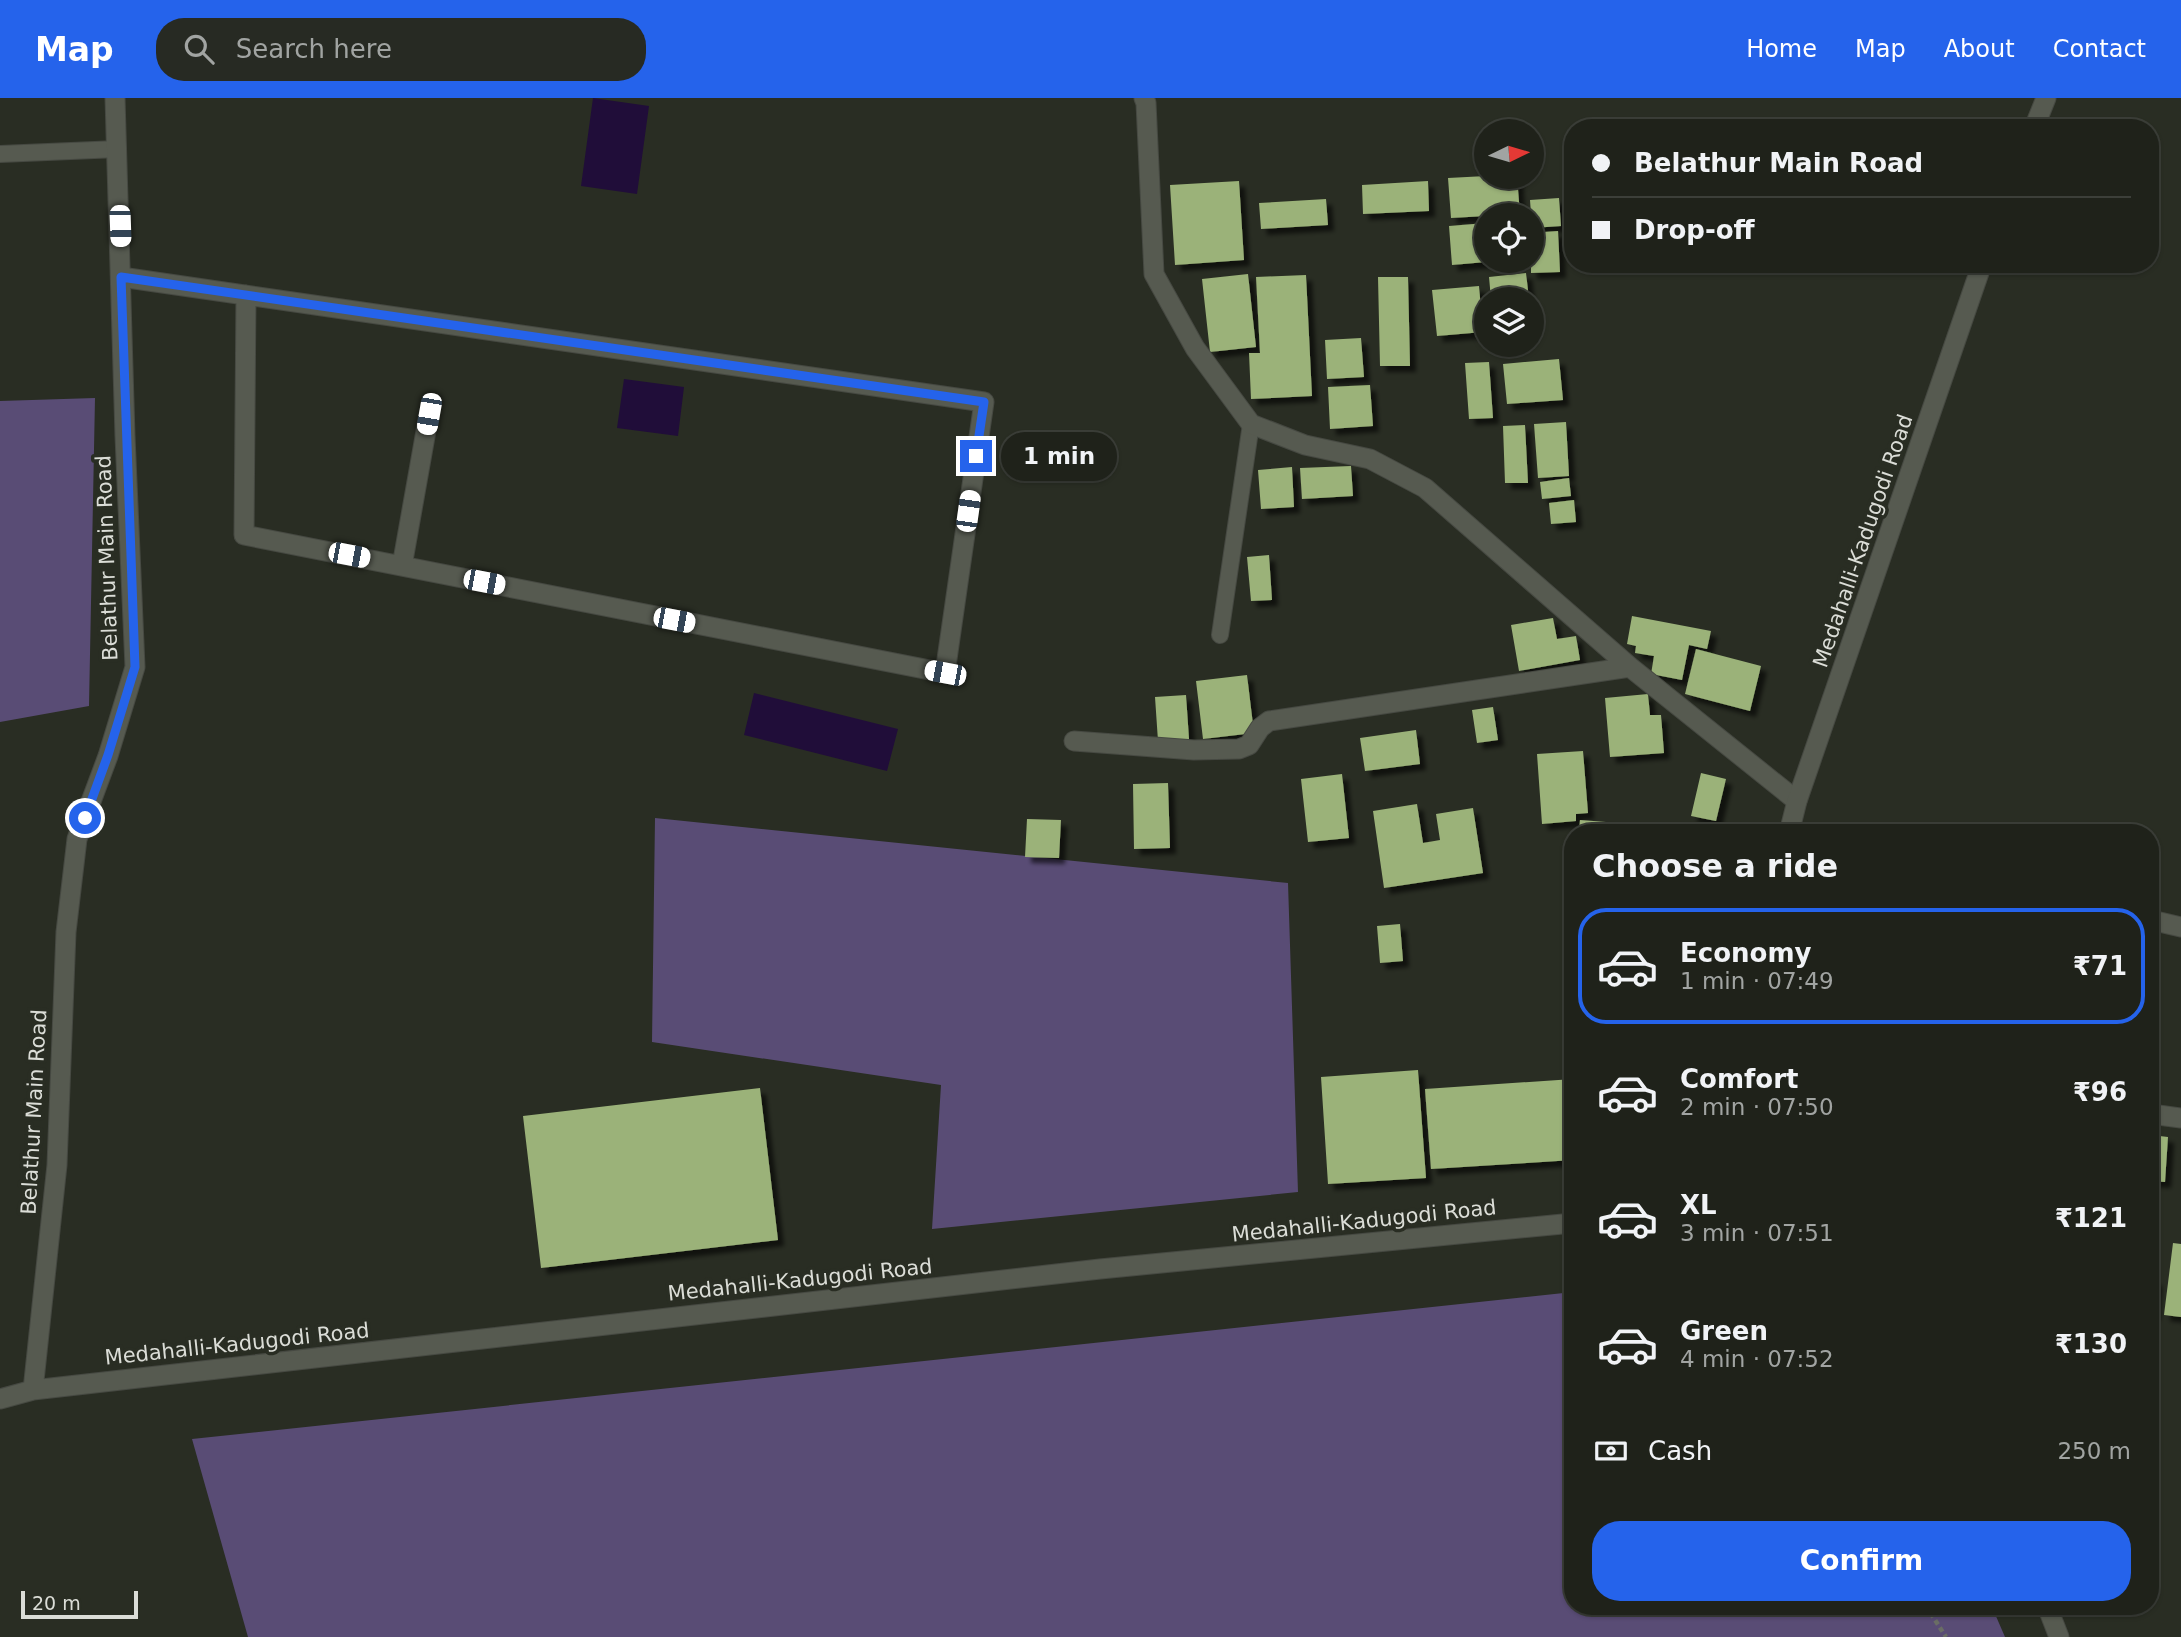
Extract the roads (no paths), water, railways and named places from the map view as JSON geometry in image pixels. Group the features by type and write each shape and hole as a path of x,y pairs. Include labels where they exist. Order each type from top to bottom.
{"street":[{"name":"Belathur Main Road","path":"33,1390 57,1165 66,932 77,839 108,755 135,667 115,98"},
{"path":"1144,98 1154,274 1195,348 1251,424 1305,444 1370,459 1425,488 1630,667 1797,801"},
{"path":"2038,119 2046,98"},
{"name":"Medahalli-Kadugodi Road","path":"1791,824 1979,273"},
{"path":"121,277 246,295 984,402 945,673 244,535 246,295"},
{"path":"402,566 429,414"},
{"path":"1074,741 1194,750 1239,749 1249,746 1260,728 1269,721 1630,667"},
{"path":"2159,922 2181,927"},
{"path":"2159,1115 2181,1118"},
{"name":"Medahalli-Kadugodi Road","path":"33,1390 1100,1269 1564,1224"},
{"path":"0,1399 33,1390"},
{"path":"2050,1615 2059,1637"}],"lane":[{"path":"0,154 118,149"},
{"path":"1220,635 1251,424"}]}
